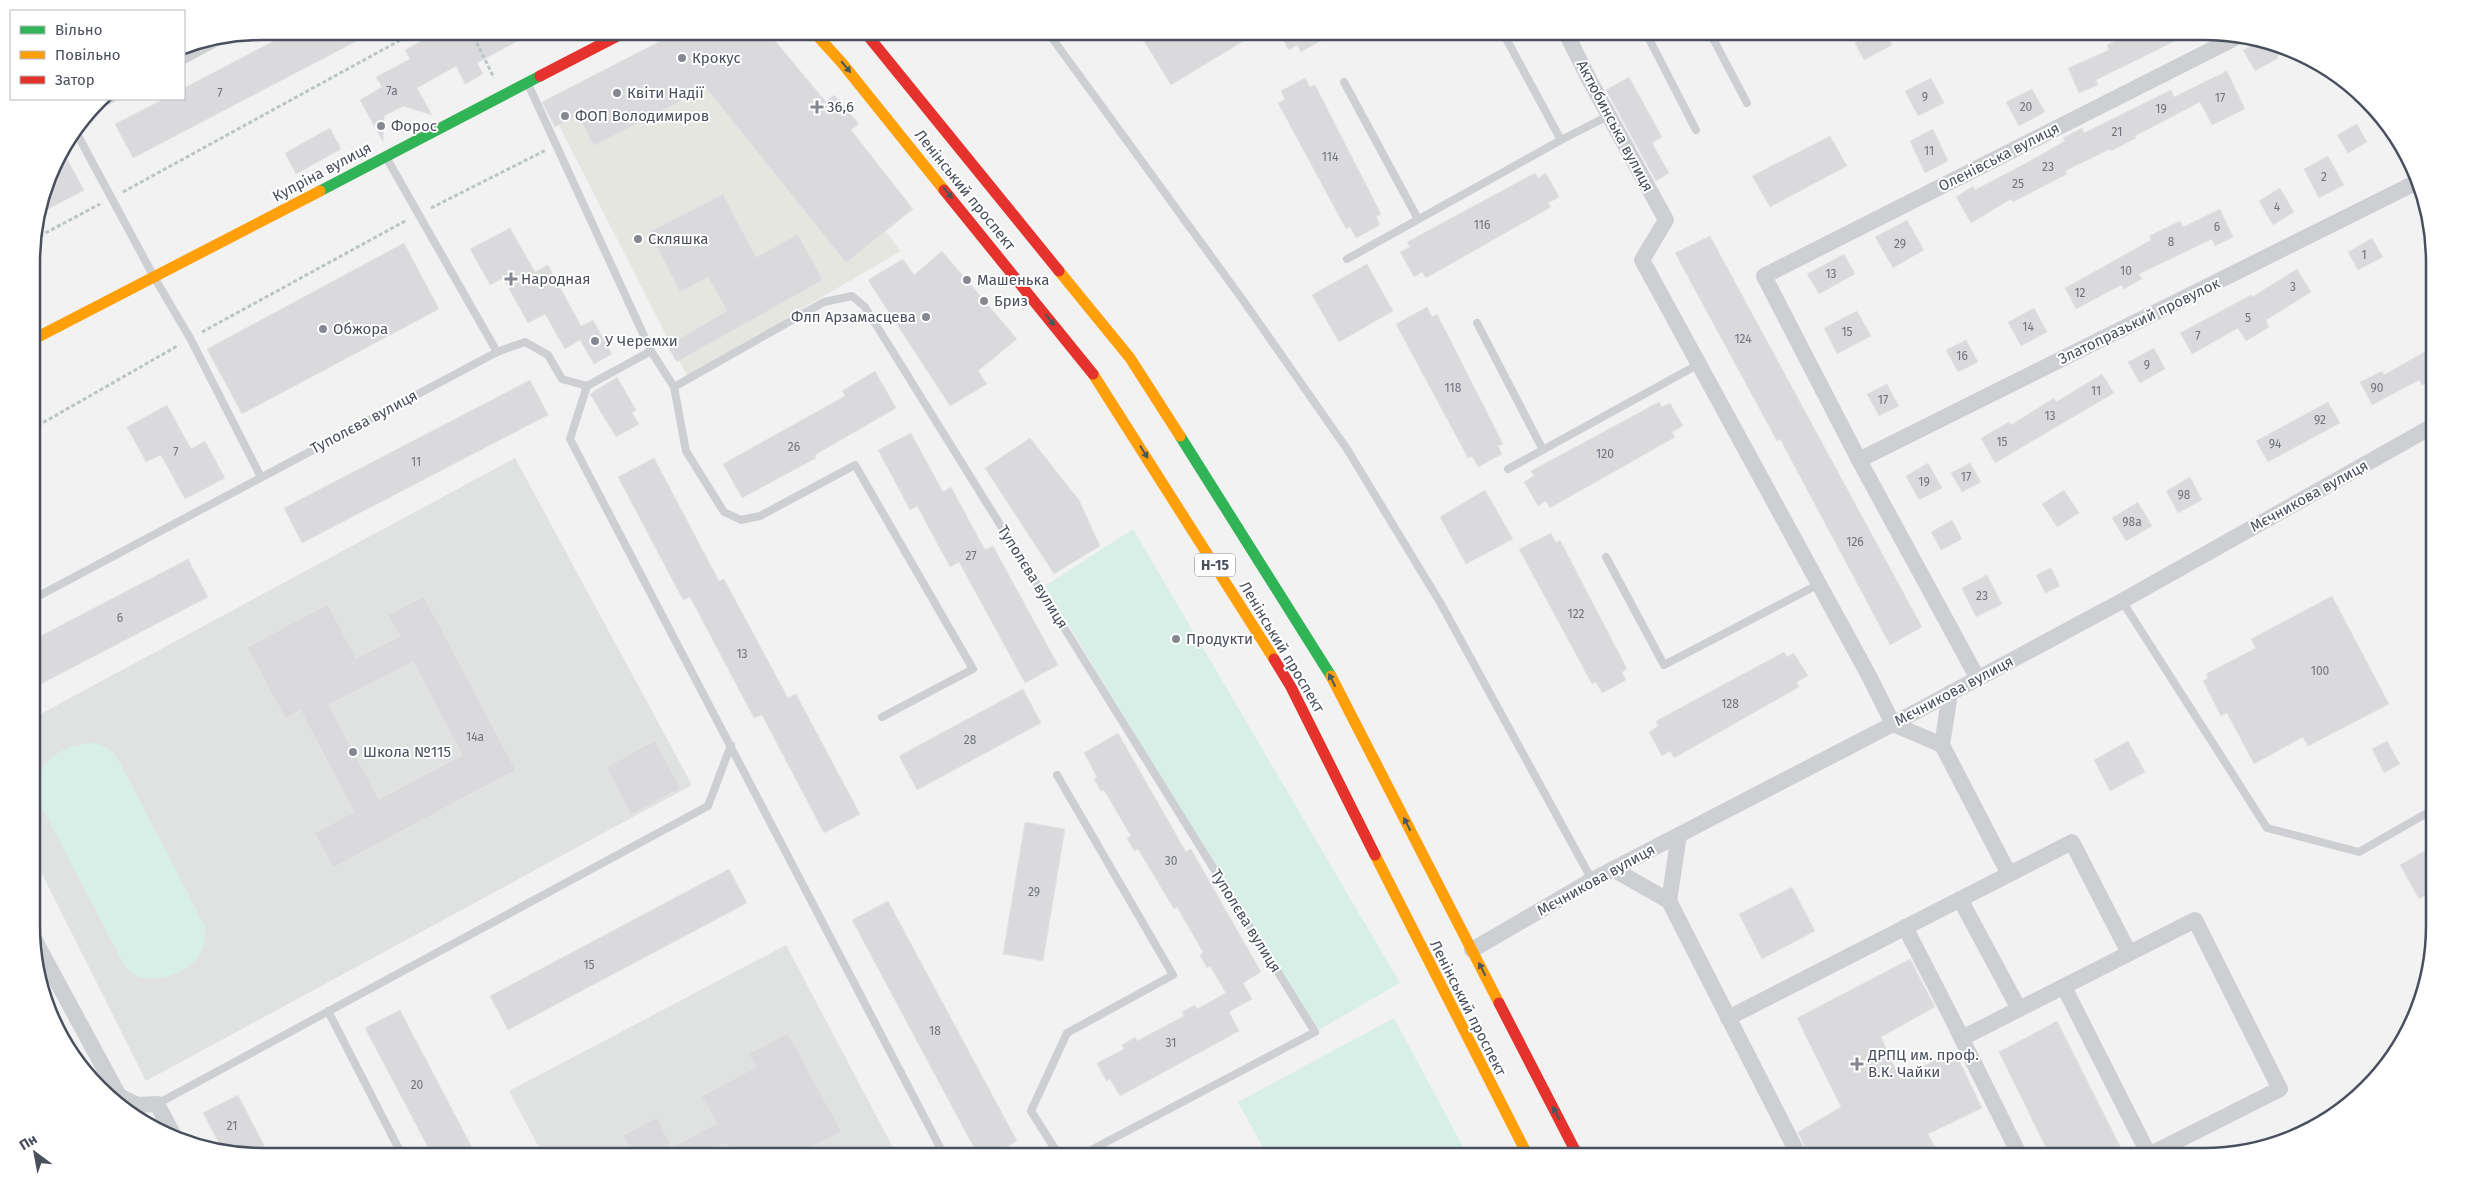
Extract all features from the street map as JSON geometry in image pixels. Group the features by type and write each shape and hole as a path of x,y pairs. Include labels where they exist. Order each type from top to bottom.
{"main road":[{"name":"Купріна вулиця","path":"40,336 610,40"},
{"name":"Ленінський проспект","path":"821,40 848,70 1098,380 1291,687 1433,972 1524,1148"},
{"name":"Ленінський проспект","path":"871,40 1130,358 1326,667 1574,1148"}],"street":[{"name":"Актюбинська вулиця","path":"1570,40 1608,116 1666,220 1642,260 1699,364"},
{"name":"Оленівська вулиця","path":"1859,460 1764,276 2228,41"},
{"name":"Златопразький провулок","path":"1859,460 2412,185"},
{"path":"1699,364 1868,674 1892,724 1942,745"},
{"name":"Мєчникова вулиця","path":"1472,950 1592,880 1950,694 2122,601 2426,430"},
{"path":"1859,460 1978,678"},
{"path":"1950,694 1942,745 2009,874"},
{"path":"1669,901 1678,835"},
{"path":"1728,1018 2072,842 2129,953"},
{"path":"1613,869 1669,901 1795,1148"},
{"path":"1960,899 2019,1009"},
{"path":"1958,1031 1962,1038 2194,920 2280,1089 2164,1148"},
{"path":"1905,927 2016,1148"},
{"path":"42,954 116,1094"},
{"path":"2064,987 2144,1148"},
{"path":"123,1099 137,1105 157,1104 170,1128"}],"lane":[{"path":"1054,40 1245,303 1347,449 1440,604 1592,880"},
{"path":"1507,40 1561,140"},
{"path":"1650,40 1696,130"},
{"path":"1714,40 1747,103"},
{"path":"185,59 209,47"},
{"path":"1344,82 1418,219"},
{"path":"528,84 651,351 674,387 686,451 724,512 742,520 760,516 855,465 973,669 882,717"},
{"path":"1347,259 1561,140 1608,116"},
{"path":"78,136 154,277 190,338 260,477"},
{"path":"386,155 497,352"},
{"name":"Туполєва вулиця","path":"674,387 824,302 852,296 865,307 1315,1032 1093,1148"},
{"path":"1477,323 1543,450"},
{"name":"Туполєва вулиця","path":"40,594 497,352 525,342 548,355 562,380 587,386"},
{"path":"651,351 587,386 570,439 940,1148"},
{"path":"1508,469 1699,364"},
{"path":"1606,557 1664,665 1819,584"},
{"path":"2122,601 2267,828 2359,852 2426,814"},
{"path":"157,1104 708,806 731,746"},
{"path":"1055,1148 1031,1111 1067,1033 1172,974 1057,775"},
{"path":"328,1011 398,1148"}],"path":[{"path":"42,235 401,40"},
{"path":"475,40 503,96"},
{"path":"40,424 190,338 419,214 555,146"}],"shaded area":[{"path":"709,40 736,40 901,251 687,376 552,112"},
{"name":"Школа №115","path":"515,458 692,785 146,1081 40,870 40,714"},
{"path":"786,945 893,1148 539,1148 509,1091"}],"green space":[{"path":"1133,529 1400,983 1315,1032 1045,586"},
{"path":"96,743 109,749 117,757 205,926 202,952 197,959 178,973 154,978 139,977 124,965 40,804 40,774 45,765 61,751 84,744"},
{"path":"1394,1018 1464,1148 1263,1148 1238,1102"}],"building":[{"path":"276,40 359,40 133,158 115,124 162,100 185,100 185,87"},
{"path":"423,40 519,40 477,63 483,74 465,84 456,66 417,88 432,115 403,106 384,116 383,142 360,100 382,87 376,77 410,59 405,50"},
{"path":"663,40 774,40 826,102 834,95 859,124 851,130 913,209 846,263 706,88 594,146 578,115 555,127 542,102"},
{"path":"1144,40 1245,40 1171,85"},
{"path":"1283,40 1322,40 1301,52 1297,45 1289,50"},
{"path":"1861,40 1890,40 1892,45 1864,60 1855,43"},
{"path":"2117,40 2177,40 2096,80 2098,85 2079,93 2068,68 2109,50 2107,45"},
{"path":"2252,45 2278,53 2278,58 2255,71 2243,50"},
{"path":"2227,71 2245,109 2212,125 2200,102 2135,136 2136,138 2111,151 2110,149 2065,171 2067,174 2013,202 2011,199 1971,223 1956,197 1973,186 1975,190 2030,161 2065,141 2063,138 2082,128 2084,133 2171,90 2174,97"},
{"path":"1629,77 1662,137 1652,143 1669,173 1656,181 1606,90"},
{"path":"1305,78 1310,87 1315,85 1381,214 1376,217 1380,225 1356,238 1350,227 1346,229 1278,103 1285,99 1281,91"},
{"path":"1931,78 1944,103 1918,116 1905,91"},
{"path":"2032,89 2045,112 2019,126 2006,102"},
{"path":"2357,124 2367,142 2348,153 2337,135"},
{"path":"330,128 341,149 296,174 285,153"},
{"path":"1933,129 1948,161 1925,173 1910,141"},
{"path":"1830,136 1847,166 1770,207 1752,176"},
{"path":"2328,156 2344,185 2319,198 2304,169"},
{"path":"66,158 84,190 46,210 52,190"},
{"path":"1535,173 1538,178 1546,173 1559,197 1548,203 1551,207 1426,278 1422,272 1414,277 1400,252 1410,247 1407,242"},
{"path":"2280,188 2294,212 2273,225 2259,201"},
{"path":"723,194 756,257 798,234 823,280 677,362 667,346 727,311 708,277 680,292 649,232"},
{"path":"2220,209 2233,237 2215,246 2212,239 2139,274 2142,279 2124,289 2121,285 2076,309 2065,288 2151,240 2149,236 2180,221 2183,227"},
{"path":"1907,220 1924,250 1893,268 1875,237"},
{"path":"510,228 535,272 548,265 581,326 593,320 612,354 594,364 580,340 565,349 545,314 528,323 503,278 490,285 470,249"},
{"path":"1710,236 1922,627 1890,645 1780,439 1777,441 1675,253"},
{"path":"2372,238 2383,257 2358,270 2348,252"},
{"name":"Обжора","path":"404,243 439,309 242,414 207,349"},
{"path":"942,251 1017,339 978,371 987,384 950,406 868,280 903,259 914,275"},
{"path":"1844,254 1855,274 1819,294 1807,274"},
{"path":"1367,264 1393,311 1339,342 1312,295"},
{"path":"2297,269 2311,292 2266,320 2269,327 2246,341 2238,328 2192,354 2180,333 2251,295 2252,297"},
{"path":"1427,307 1432,317 1437,314 1503,444 1498,446 1502,454 1478,467 1472,456 1468,458 1396,324"},
{"path":"2034,308 2047,332 2021,346 2008,322"},
{"path":"1857,311 1871,336 1837,354 1824,328"},
{"path":"1966,340 1978,362 1958,372 1946,350"},
{"path":"2154,348 2165,369 2140,383 2128,362"},
{"path":"2426,351 2426,383 2422,385 2419,380 2372,405 2360,382 2382,371 2384,375"},
{"path":"875,371 896,408 815,455 816,458 742,498 723,464 845,396 842,391"},
{"path":"2102,374 2114,393 1995,463 1981,438 2009,422 2011,425 2054,398 2056,402"},
{"path":"617,377 636,410 632,413 639,424 616,437 590,394"},
{"path":"530,380 548,415 302,543 284,508"},
{"path":"1887,384 1899,406 1879,416 1867,394"},
{"path":"1659,402 1662,407 1670,403 1683,426 1672,432 1675,437 1550,508 1546,501 1538,506 1524,482 1534,476 1531,471"},
{"path":"2328,402 2340,423 2268,462 2256,441"},
{"path":"167,405 191,449 205,441 225,478 185,499 161,455 146,462 127,427"},
{"path":"911,433 943,492 951,487 985,550 993,546 1058,665 1025,683 959,562 950,567 917,506 910,510 878,450"},
{"path":"1030,438 1079,500 1100,546 1054,574 985,468"},
{"path":"654,458 719,581 724,579 788,698 796,694 860,814 824,833 762,715 754,718 690,597 683,600 618,477"},
{"path":"1928,463 1942,488 1919,500 1906,476"},
{"path":"1970,463 1981,482 1962,492 1951,473"},
{"path":"2190,477 2202,500 2178,513 2166,491"},
{"path":"1485,490 1513,539 1466,564 1440,517"},
{"path":"2064,490 2079,513 2057,527 2042,504"},
{"path":"2138,502 2152,526 2126,541 2112,518"},
{"path":"1952,520 1962,539 1941,550 1931,532"},
{"path":"1551,533 1556,543 1560,540 1627,669 1622,672 1626,680 1602,693 1596,682 1592,684 1519,549"},
{"path":"188,559 208,597 40,684 40,636"},
{"path":"2051,568 2060,586 2045,593 2036,575"},
{"path":"1987,575 2002,604 1976,617 1962,588"},
{"path":"424,596 516,770 333,868 314,833 354,812 300,710 285,719 247,647 328,604 356,658 400,636 388,615","holes":["413,662 462,755 379,799 329,705"]},
{"path":"2332,596 2389,704 2308,746 2303,737 2254,764 2227,713 2221,716 2203,681 2208,678 2206,674 2256,648 2251,639"},
{"path":"1784,652 1787,657 1794,653 1808,676 1797,682 1799,687 1674,758 1670,751 1662,756 1649,732 1658,726 1656,721"},
{"path":"1023,689 1041,723 917,790 899,756"},
{"path":"1118,733 1186,852 1191,849 1261,972 1243,983 1252,999 1229,1012 1239,1031 1120,1096 1110,1079 1106,1081 1097,1063 1124,1049 1122,1045 1135,1037 1137,1041 1184,1016 1182,1012 1195,1005 1197,1009 1226,993 1210,966 1207,968 1200,955 1203,952 1177,907 1174,909 1138,849 1134,851 1127,838 1131,836 1104,790 1101,791 1094,779 1097,777 1084,753"},
{"path":"655,740 681,788 631,815 606,767"},
{"path":"2128,741 2145,772 2110,791 2094,760"},
{"path":"2387,741 2400,764 2384,773 2372,749"},
{"path":"1025,822 1065,829 1043,961 1003,954"},
{"path":"2426,850 2426,895 2419,899 2400,865"},
{"path":"729,869 747,903 508,1030 490,996"},
{"path":"1792,887 1815,931 1762,959 1739,914"},
{"path":"888,901 1017,1141 1005,1148 974,1148 852,920"},
{"name":"ДРПЦ им. проф. В.К. Чайки","path":"1910,959 1935,1007 1881,1037 1900,1079 1954,1050 1982,1108 1928,1134 1936,1148 1805,1148 1798,1132 1841,1107 1797,1018"},
{"path":"400,1010 472,1148 428,1148 365,1028"},
{"path":"2057,1021 2121,1148 2046,1148 1999,1052"},
{"path":"788,1033 842,1132 809,1148 728,1148 726,1143 717,1148 630,1148 623,1135 657,1117 672,1147 717,1123 701,1096 756,1067 748,1054"},
{"path":"238,1095 265,1148 247,1148 220,1144 203,1113"}],"traffic: fast":[{"path":"320,191 540,76"},
{"path":"1180,436 1331,676"}],"traffic: slow":[{"path":"821,40 842,63 944,190"},
{"path":"40,336 320,191"},
{"path":"1059,271 1130,358 1180,436"},
{"path":"1093,374 1274,659"},
{"path":"1331,676 1499,1003"},
{"path":"1375,855 1524,1148"}],"traffic: jam":[{"path":"540,76 610,40"},
{"path":"871,40 1059,271"},
{"path":"944,190 1093,374"},
{"path":"1274,659 1291,687 1375,855"},
{"path":"1499,1003 1574,1148"}],"place":[{"name":"Крокус","path":"682,58"},
{"name":"Квіти Надії","path":"617,93"},
{"name":"36,6","path":"817,107"},
{"name":"ФОП Володимиров","path":"565,116"},
{"name":"Форос","path":"381,126"},
{"name":"Скляшка","path":"638,239"},
{"name":"Народная","path":"511,279"},
{"name":"Машенька","path":"967,280"},
{"name":"Бриз","path":"984,301"},
{"name":"Флп Арзамасцева","path":"926,317"},
{"name":"Обжора","path":"323,329"},
{"name":"У Черемхи","path":"595,341"},
{"name":"Продукти","path":"1176,639"},
{"name":"Школа №115","path":"353,752"},
{"name":"ДРПЦ им. проф. В.К. Чайки","path":"1857,1064"}]}
